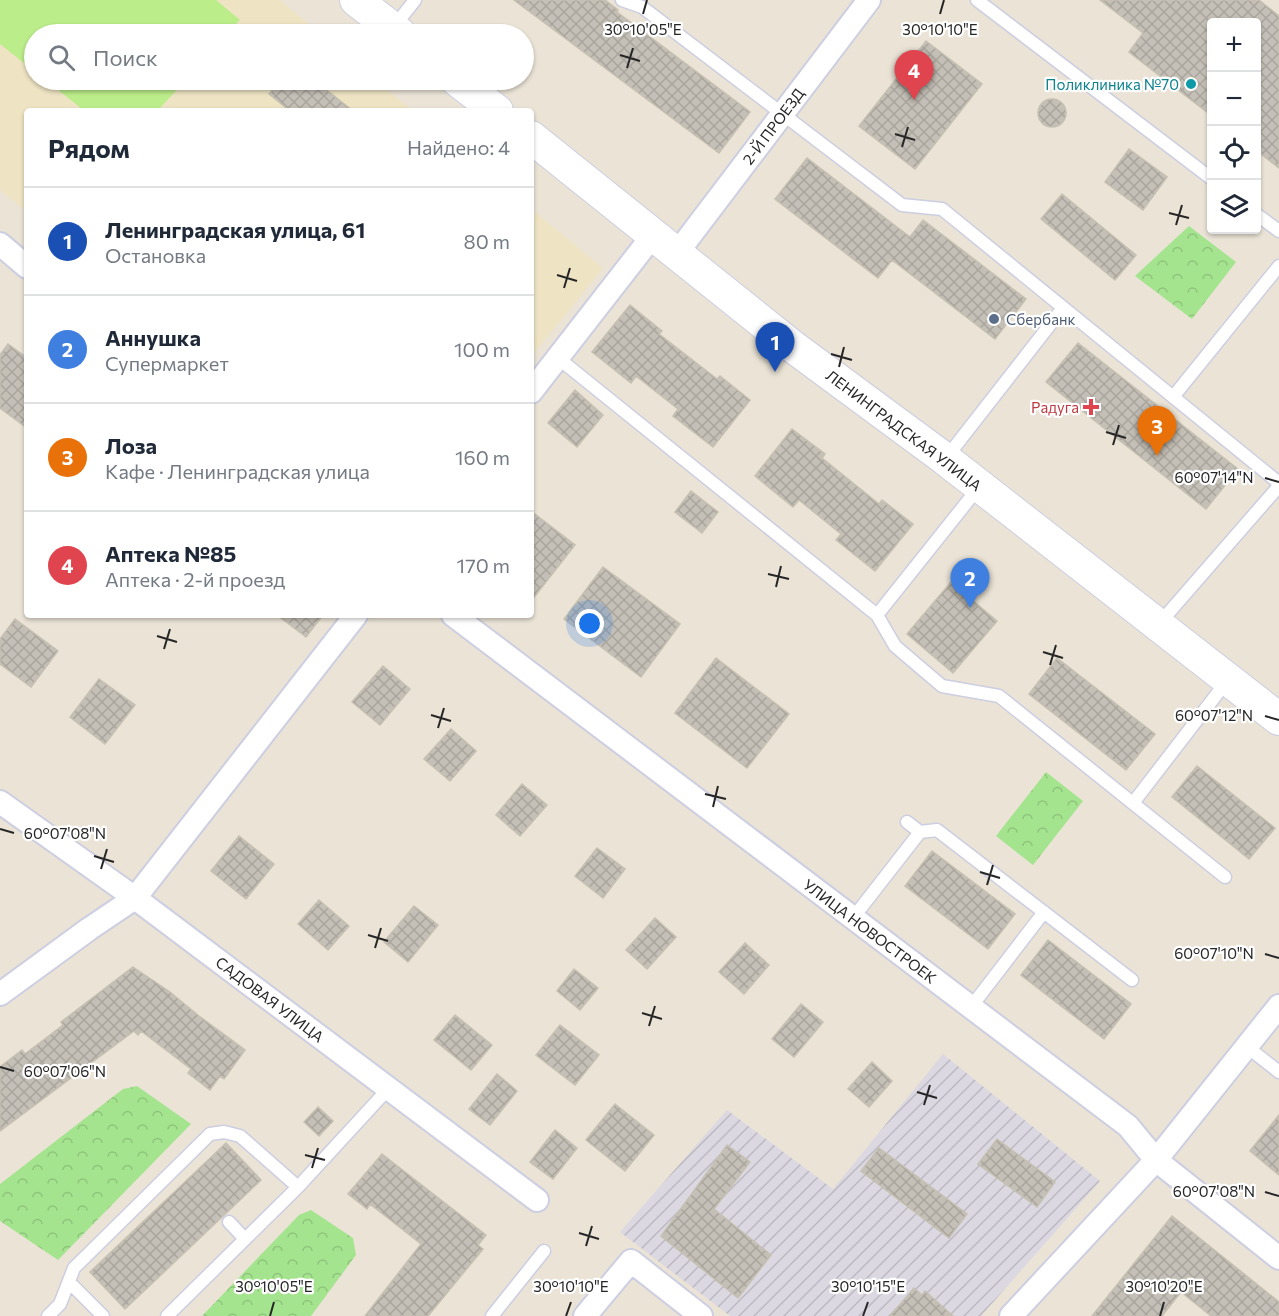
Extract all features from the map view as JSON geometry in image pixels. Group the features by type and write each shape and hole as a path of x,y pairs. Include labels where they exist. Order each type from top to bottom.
{"main road":[{"path":"356,0 386,24"},
{"path":"470,90 493,108"},
{"name":"ЛЕНИНГРАДСКАЯ УЛИЦА","path":"534,139 792,346 945,459 1279,719"}],"street":[{"name":"2-Й ПРОЕЗД","path":"534,389 558,358 782,114 869,0"},
{"path":"0,244 24,264"},
{"path":"0,994 135,898 354,618"},
{"name":"УЛИЦА НОВОСТРОЕК","path":"457,618 1128,1126 1156,1160 1279,1258"},
{"name":"САДОВАЯ УЛИЦА","path":"0,802 135,898 537,1200"},
{"path":"1011,1316 1156,1160 1279,1006"},
{"path":"585,1316 631,1262 701,1316"}],"lane":[{"path":"401,24 415,0"},
{"path":"622,0 642,6 902,205 942,209 1279,485 1158,626"},
{"path":"977,0 1207,175"},
{"path":"1261,217 1279,231"},
{"path":"1173,397 1279,266"},
{"path":"945,459 1063,308"},
{"path":"558,358 877,615 894,646 942,686 999,696 1225,877"},
{"path":"877,615 979,486"},
{"path":"1133,803 1228,680"},
{"path":"907,822 920,832 937,830 1132,980"},
{"path":"853,918 920,832"},
{"path":"971,1007 1044,912"},
{"path":"1246,1046 1279,1072"},
{"path":"167,1316 298,1187 388,1088"},
{"path":"48,1316 60,1304 74,1268 210,1134 224,1132 240,1136 298,1187"},
{"path":"228,1222 245,1239"},
{"path":"492,1316 544,1251"},
{"path":"69,1282 103,1316"}],"shaded area":[{"path":"0,0 280,0 309,24 24,24 24,90 387,90 409,108 24,108 24,210 0,190"},
{"path":"534,211 603,268 534,353"},
{"path":"943,1054 1100,1181 981,1316 730,1316 620,1232 727,1110 833,1189"}],"green space":[{"path":"0,0 216,0 240,20 236,24 24,24 24,63 0,44"},
{"path":"58,90 177,90 160,108 81,108"},
{"path":"1189,226 1236,262 1192,319 1135,276"},
{"path":"1046,772 1083,801 1033,865 996,836"},
{"path":"137,1086 191,1124 58,1260 0,1221 0,1184 123,1089"},
{"path":"311,1210 353,1238 356,1255 311,1316 202,1316 299,1215"}],"building":[{"path":"514,0 605,0 618,10 617,12 750,112 719,153"},
{"name":"Поликлиника №70","path":"1100,0 1259,0 1279,16 1279,168 1261,154 1261,18 1207,18 1207,112 1129,52 1143,33"},
{"path":"926,41 982,84 915,169 859,126"},
{"path":"272,90 327,90 349,108 286,108 269,94"},
{"path":"1052,99 1062,103 1066,113 1062,123 1052,127 1042,123 1038,113 1042,103"},
{"path":"1129,149 1167,177 1143,210 1105,182"},
{"path":"807,158 910,237 923,220 1026,299 995,339 892,260 878,278 775,199"},
{"path":"1062,194 1136,255 1115,280 1041,219"},
{"path":"630,305 662,331 659,334 717,379 720,376 750,400 713,447 673,416 678,409 636,376 631,383 592,352"},
{"path":"1078,343 1238,469 1206,509 1046,382"},
{"path":"8,344 24,356 24,426 0,408 0,355"},
{"path":"575,390 603,415 577,447 548,423"},
{"path":"792,429 825,454 822,458 879,504 882,500 913,524 875,571 836,540 841,534 799,500 793,507 755,476"},
{"path":"691,491 718,512 702,533 675,512"},
{"path":"534,513 575,545 534,597"},
{"path":"603,567 680,624 641,677 564,619"},
{"path":"951,582 997,621 953,673 907,634"},
{"path":"281,618 321,618 306,637"},
{"path":"15,619 58,651 31,687 0,664 0,639"},
{"path":"716,658 789,714 747,768 675,713"},
{"path":"1057,658 1155,734 1126,770 1029,694"},
{"path":"383,666 410,689 380,725 352,702"},
{"path":"99,679 135,705 105,744 70,717"},
{"path":"451,729 476,751 450,781 424,759"},
{"path":"1197,766 1275,828 1249,859 1172,797"},
{"path":"522,784 547,805 520,836 496,815"},
{"path":"239,836 274,864 246,899 211,871"},
{"path":"597,848 625,869 603,898 575,876"},
{"path":"932,851 1015,914 988,949 905,886"},
{"path":"319,900 349,926 328,950 298,924"},
{"path":"414,906 438,925 408,962 384,942"},
{"path":"655,918 676,937 647,969 626,950"},
{"path":"1048,940 1131,1004 1104,1039 1021,975"},
{"path":"745,943 769,965 744,994 719,972"},
{"path":"133,967 170,992 245,1050 224,1079 220,1076 210,1090 188,1073 191,1069 141,1031 138,1035 134,1031 0,1131 0,1067 22,1050 25,1054 63,1025 61,1022"},
{"path":"574,969 598,988 580,1010 557,991"},
{"path":"801,1004 823,1022 794,1057 772,1039"},
{"path":"455,1015 492,1045 471,1070 434,1040"},
{"path":"560,1025 599,1055 575,1085 536,1055"},
{"path":"872,1062 892,1081 869,1107 848,1089"},
{"path":"497,1074 517,1091 490,1125 469,1109"},
{"path":"615,1104 654,1135 625,1171 586,1140"},
{"path":"318,1107 333,1121 319,1136 304,1122"},
{"path":"1279,1115 1279,1175 1250,1151"},
{"path":"555,1130 577,1148 553,1179 530,1162"},
{"path":"997,1139 1055,1182 1037,1207 978,1164"},
{"path":"226,1143 261,1180 125,1309 90,1272"},
{"path":"727,1145 750,1162 714,1209 771,1255 738,1298 661,1236"},
{"path":"879,1148 967,1214 949,1238 861,1171"},
{"path":"382,1154 486,1235 478,1245 483,1249 428,1316 365,1316 421,1244 370,1204 367,1209 348,1194"},
{"path":"1172,1216 1279,1302 1279,1316 1211,1316 1181,1292 1162,1316 1092,1316"},
{"path":"914,1288 922,1295 925,1291 953,1316 890,1316"}],"place":[{"name":"Поликлиника №70","path":"1191,84"},
{"name":"Аптека №85","path":"914,100"},
{"name":"Сбербанк","path":"994,319"},
{"name":"Ленинградская улица, 61","path":"775,372"},
{"name":"Радуга","path":"1091,407"},
{"name":"Лоза","path":"1157,456"},
{"name":"Аннушка","path":"970,608"}]}
